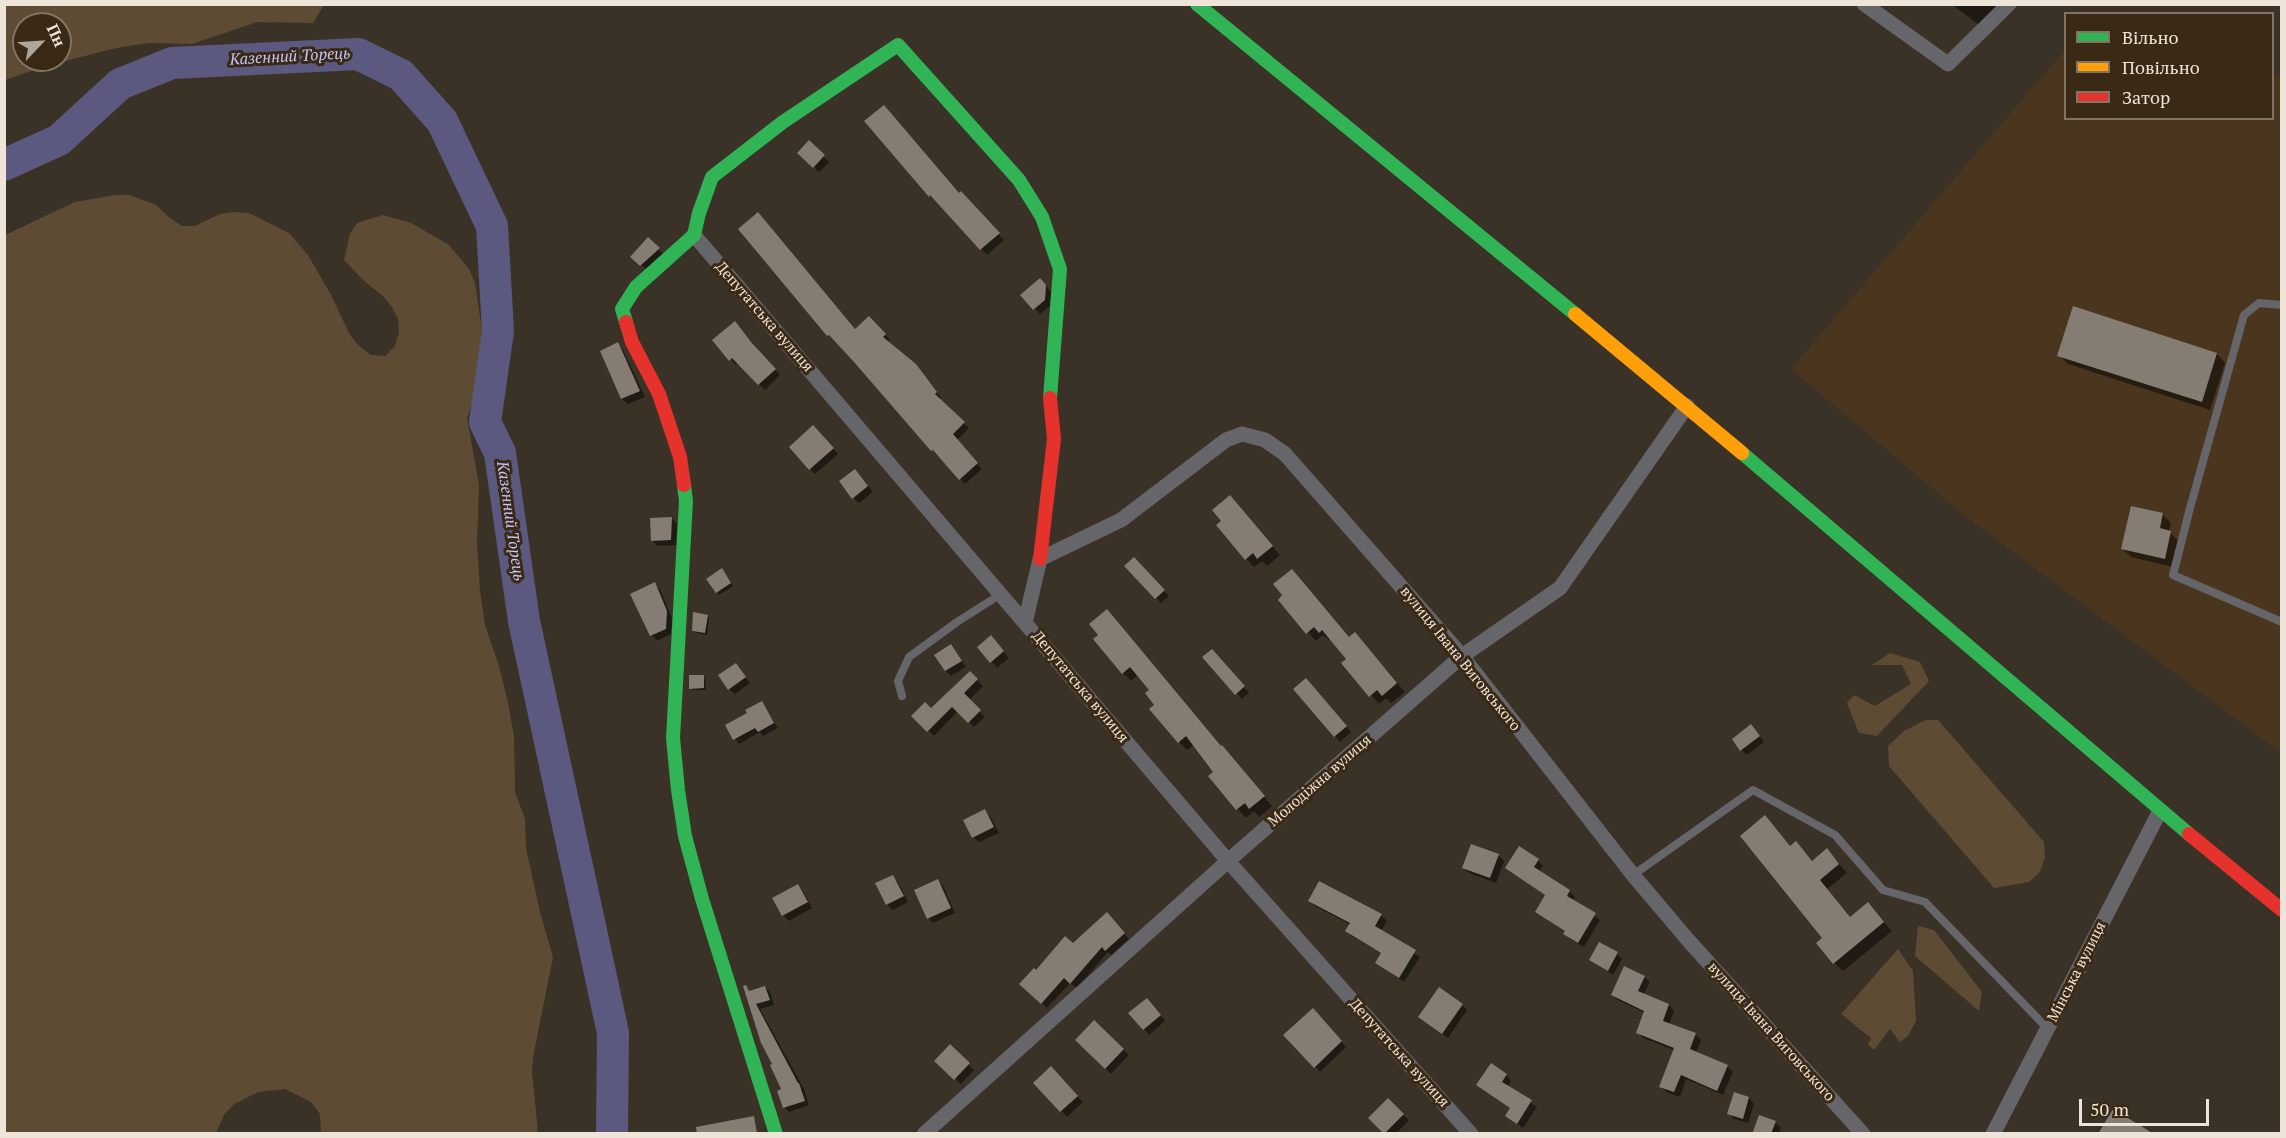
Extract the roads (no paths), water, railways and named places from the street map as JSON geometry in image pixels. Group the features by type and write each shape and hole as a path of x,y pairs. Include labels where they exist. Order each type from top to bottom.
{"street":[{"path":"1197,4 1687,406 2160,811 2282,910"},
{"path":"1864,4 1948,64 2009,4"},
{"path":"776,1134 709,922 685,837 673,738 686,501 680,457 659,394 632,342 622,309 636,287 694,235 712,177 783,122 898,45 1019,180 1042,217 1060,269 1049,405 1054,439 1040,559 1025,623"},
{"name":"Депутатська вулиця","path":"694,235 1228,861 1471,1134"},
{"name":"Молодіжна вулиця","path":"929,1132 1228,861 1462,656 1560,588 1687,406"},
{"name":"вулиця Івана Виговського","path":"1040,559 1121,520 1226,440 1242,434 1265,440 1285,454 1462,656 1633,876 1863,1134"},
{"name":"Мінська вулиця","path":"1994,1134 2160,811"}],"lane":[{"path":"2282,305 2259,303 2244,315 2173,575 2282,622"},
{"path":"902,696 898,681 909,657 1001,594"},
{"path":"1633,876 1753,790 1835,835 1883,890 1925,902 2048,1029"}],"waterway":[{"name":"Казенний Торець","path":"4,165 59,140 120,84 172,63 358,54 401,75 442,121 492,226 498,331 485,422 500,453 524,621 613,1033 612,1134"}]}
